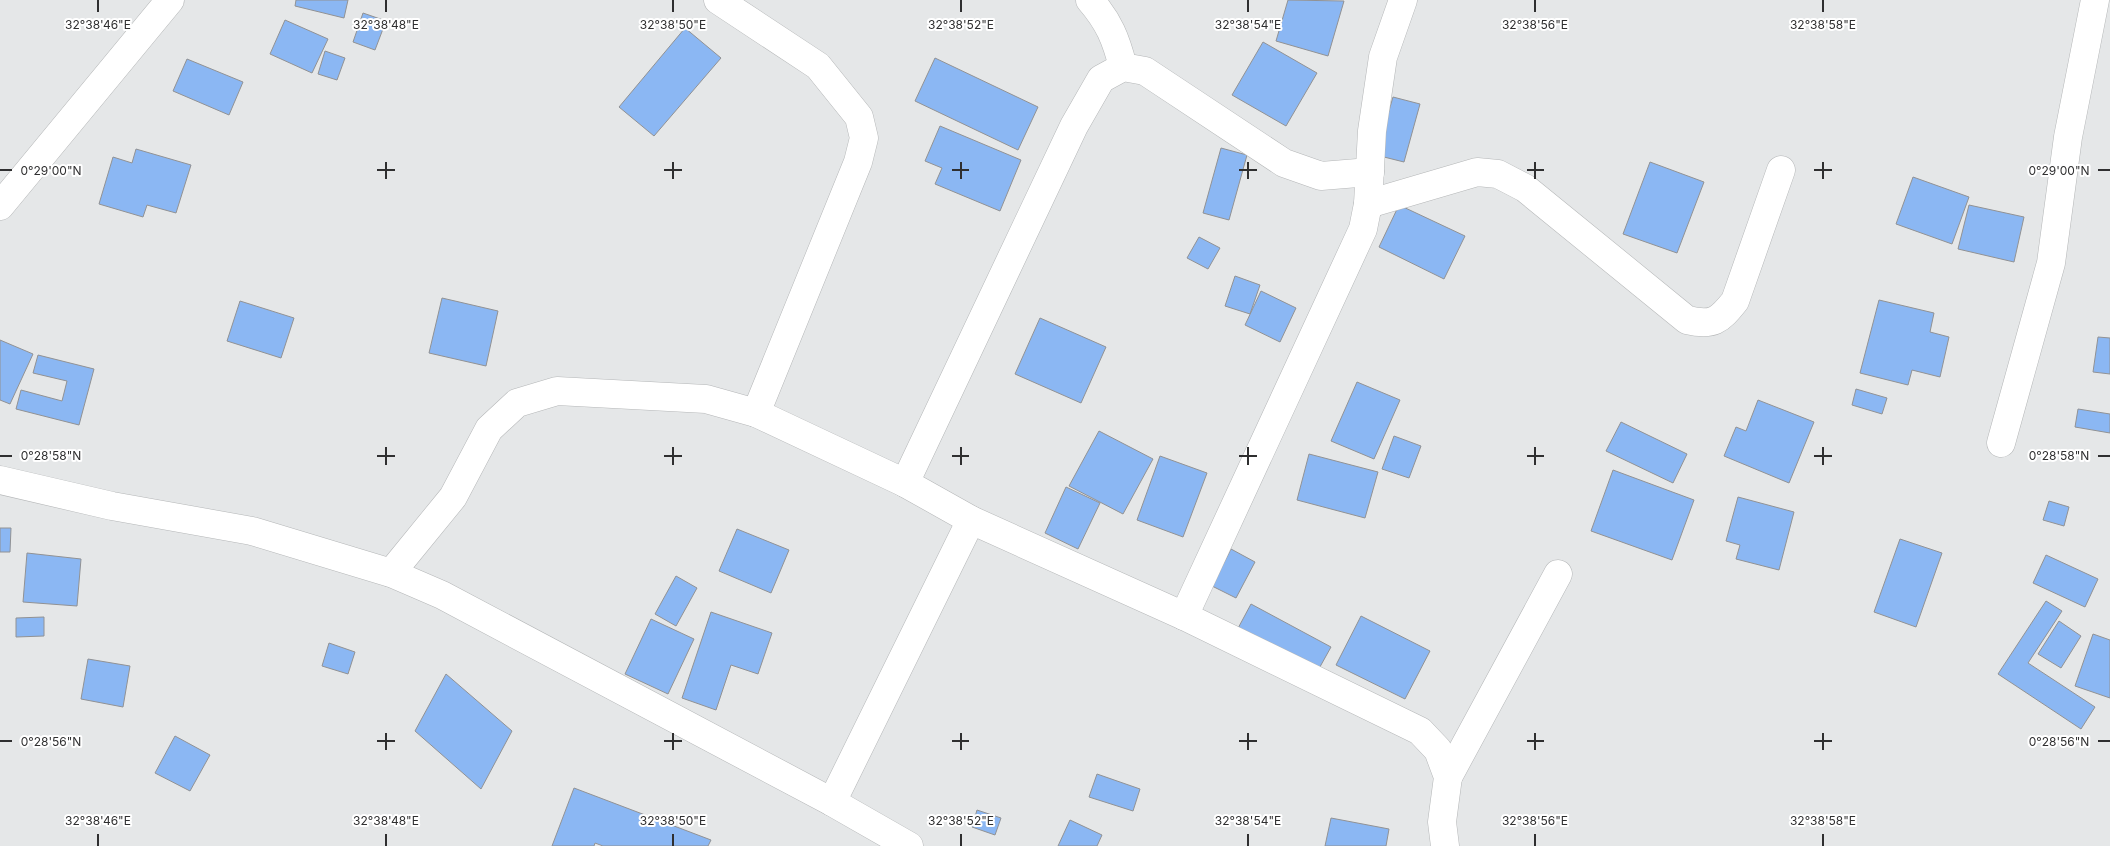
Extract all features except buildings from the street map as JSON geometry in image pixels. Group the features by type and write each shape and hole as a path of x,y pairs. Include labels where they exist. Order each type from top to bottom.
{"street":[{"path":"0,206 170,0"},
{"path":"718,0 818,66 859,117 864,138 858,162 756,413"},
{"path":"1090,0 1102,14 1115,37 1123,67"},
{"path":"1184,616 1363,229 1368,204 1372,130 1383,57 1403,0"},
{"path":"2001,443 2051,263 2068,137 2095,0"},
{"path":"905,483 1074,126 1101,79 1123,67 1146,71 1284,163 1321,176 1370,172"},
{"path":"1368,204 1476,172 1498,174 1525,188 1687,320 1704,324 1723,316 1735,301 1781,170"},
{"path":"391,573 453,497 489,429 517,403 557,391 706,399 756,413 905,483 971,520 1184,616 1420,731 1438,750 1448,776"},
{"path":"0,480 112,506 252,531 391,573 442,595 832,802 909,846"},
{"path":"832,802 971,520"},
{"path":"1445,846 1442,822 1448,776 1558,574"}]}
